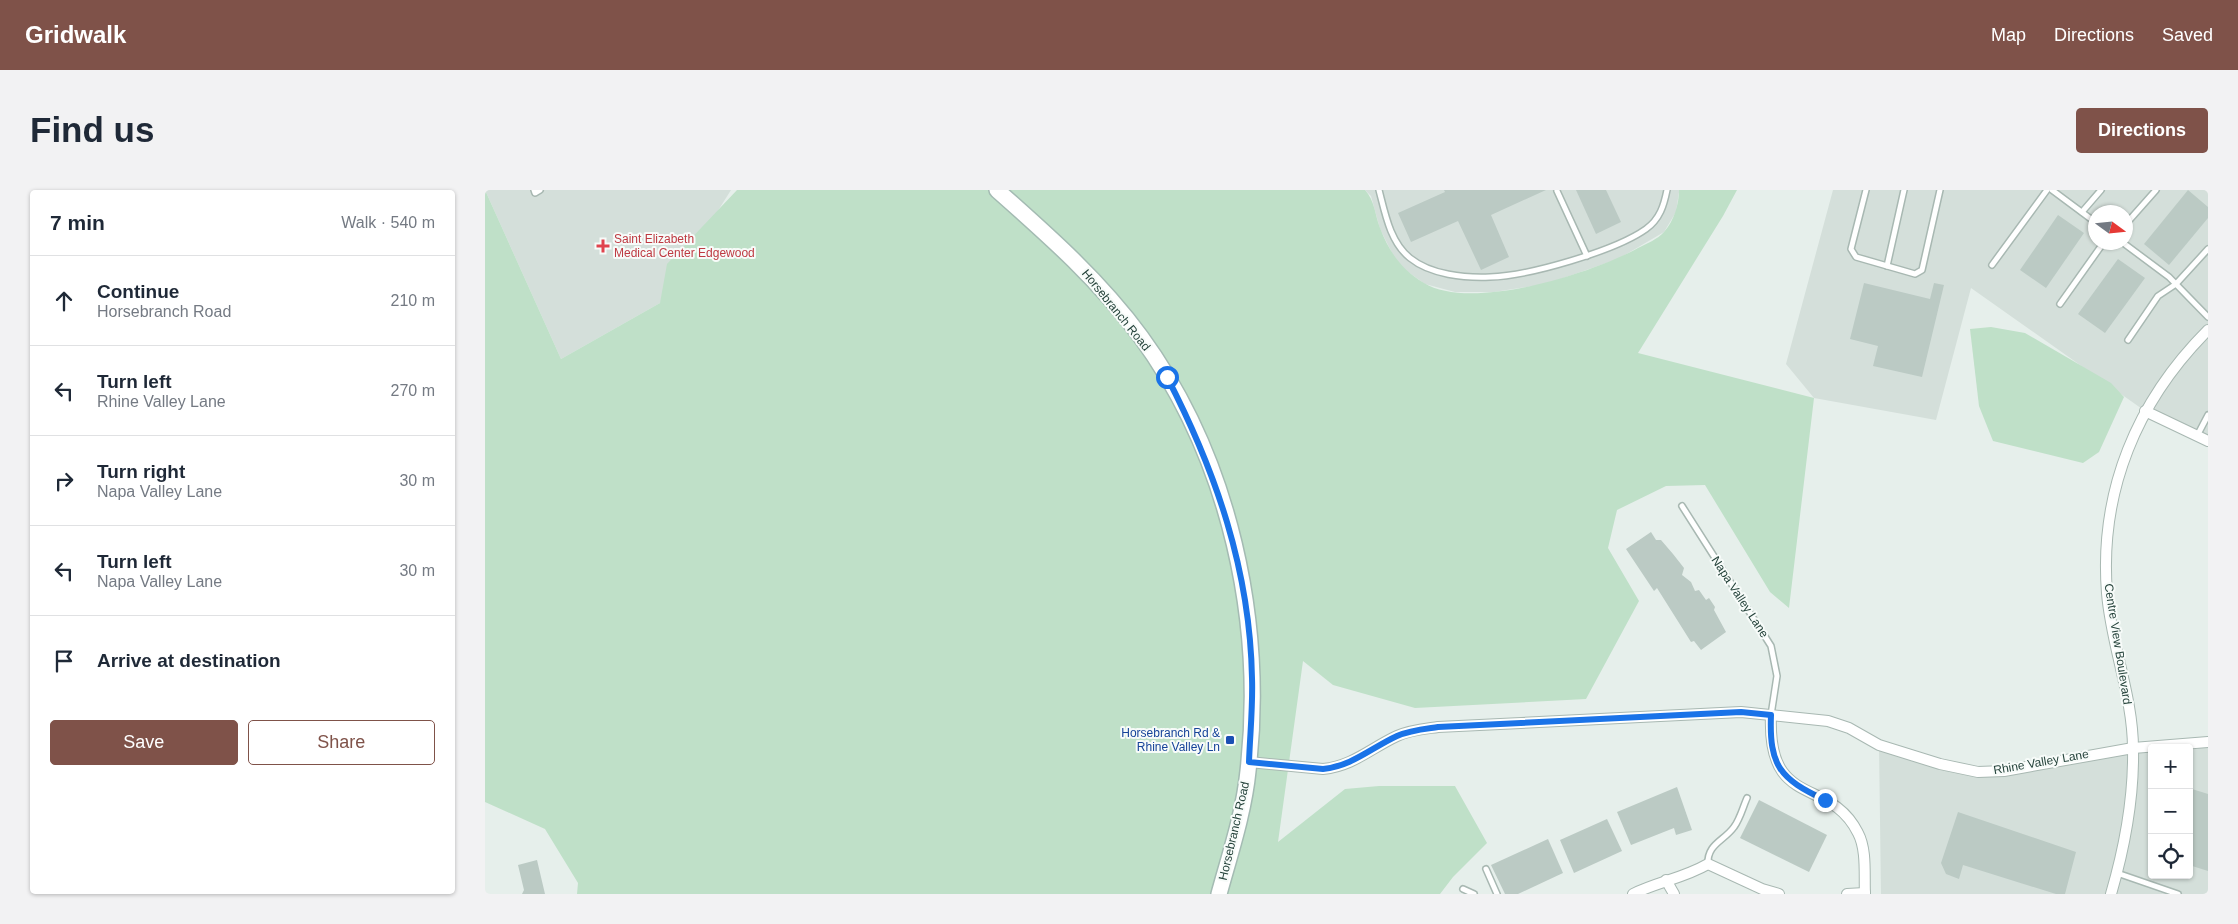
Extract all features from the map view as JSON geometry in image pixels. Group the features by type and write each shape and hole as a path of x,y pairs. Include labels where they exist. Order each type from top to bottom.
{"street":[{"name":"Horsebranch Road","path":"997,190 1072,257 1104,291 1141,338 1167,377 1203,451 1217,486 1231,531 1243,593 1252,678 1249,762 1236,831 1219,894"},
{"name":"Centre View Boulevard","path":"2111,894 2129,824 2132,799 2133,748 2131,722 2107,592 2107,536 2110,513 2124,460 2145,412 2159,387 2185,353 2208,330"},
{"path":"2145,412 2208,441"},
{"name":"Rhine Valley Lane","path":"1249,762 1323,769 1335,768 1365,755 1396,737 1415,730 1438,727 1741,712 1828,721 1849,728 1879,745 1940,764 1978,772 2004,771 2133,748 2208,742"},
{"name":"Napa Valley Lane","path":"1771,715 1771,746 1775,760 1783,774 1802,790 1844,812 1859,835 1862,845 1865,894"},
{"path":"1633,894 1697,870 1707,864 1762,889 1779,894"},
{"path":"1667,880 1674,894"},
{"path":"1847,894 1865,894"}],"lane":[{"path":"534,190 535,193 540,190"},
{"path":"1379,190 1392,233 1399,246 1410,258 1433,270 1462,276 1492,277 1587,256 1646,229 1657,218 1664,205 1667,190"},
{"path":"1866,190 1851,249 1856,257 1915,274 1922,270 1940,190"},
{"path":"1887,266 1904,190"},
{"path":"1991,265 2047,190"},
{"path":"2052,190 2088,217"},
{"path":"2082,212 2101,190"},
{"path":"2133,216 2156,190"},
{"path":"1557,191 1587,256"},
{"path":"2128,340 2158,296 2176,284 2208,249"},
{"path":"2060,304 2098,250"},
{"path":"2132,250 2176,284 2208,317"},
{"path":"2197,436 2208,415"},
{"name":"Napa Valley Lane","path":"1682,506 1771,646 1777,676 1771,715"},
{"path":"1707,864 1707,855 1712,846 1727,835 1735,826 1747,798"},
{"path":"1486,869 1497,894"},
{"path":"2117,873 2178,894"},
{"path":"2155,894 2157,887"},
{"path":"1463,889 1474,894"}],"shaded area":[{"name":"Saint Elizabeth Medical Center Edgewood","path":"485,190 731,190 660,303 561,359"},
{"path":"1365,190 1679,190 1679,192 1676,212 1664,232 1618,259 1546,284 1494,292 1455,292 1425,284 1404,269 1394,257 1380,229 1371,196"},
{"path":"1833,190 2208,190 2208,440 2145,411 1971,288 1936,420 1814,398 1786,364"},
{"path":"2208,742 2208,894 1881,894 1879,745 1940,764 1978,772 2004,771 2148,747 2148,879 2193,879 2193,744 2183,744"}],"green space":[{"path":"485,190 561,359 660,303 667,264 737,190 1365,190 1373,203 1380,228 1388,245 1397,260 1409,272 1424,283 1445,291 1471,293 1532,286 1563,278 1618,258 1645,245 1668,228 1677,207 1679,190 1737,190 1723,216 1638,353 1814,398 1789,608 1770,592 1705,485 1666,486 1617,510 1608,548 1639,601 1586,699 1415,708 1333,685 1303,661 1278,842 1345,789 1379,786 1455,786 1487,843 1453,877 1440,894 577,894 578,883 545,829 485,802"},
{"path":"1991,327 2025,333 2111,383 2124,397 2099,452 2083,463 1993,441 1979,406 1970,329"}],"building":[{"path":"1444,190 1546,190 1491,215 1509,257 1481,270 1458,221 1411,242 1398,213 1445,192"},
{"path":"1576,190 1606,190 1621,222 1596,234"},
{"path":"2188,190 2208,207 2208,218 2169,265 2144,244"},
{"path":"2058,215 2084,233 2046,288 2020,270"},
{"path":"2118,259 2145,278 2105,333 2078,314"},
{"path":"1864,283 1930,299 1934,283 1944,285 1922,377 1873,366 1878,346 1850,339"},
{"path":"1651,532 1656,540 1661,540 1684,568 1682,575 1691,582 1695,591 1699,590 1706,600 1709,598 1726,632 1701,650 1694,641 1691,642 1657,588 1654,591 1626,549"},
{"path":"1677,787 1692,830 1676,835 1674,828 1631,845 1617,812"},
{"path":"2193,789 2208,794 2208,871 2193,866"},
{"path":"1759,800 1827,835 1809,872 1740,838"},
{"path":"1958,812 2076,852 2065,894 2056,894 1963,865 1959,879 1946,874 1941,863"},
{"path":"1607,819 1622,851 1574,873 1560,840"},
{"path":"1548,839 1563,873 1518,894 1505,894 1491,865"},
{"path":"537,860 545,894 522,894 524,890 518,865"}],"place":[{"name":"Saint Elizabeth Medical Center Edgewood","path":"603,246"},
{"name":"Horsebranch Rd & Rhine Valley Ln","path":"1230,740"}],"route":[{"path":"1167,377 1203,451 1217,486 1231,531 1249,632 1252,678 1249,762 1323,769 1335,768 1365,755 1396,737 1415,730 1438,727 1741,712 1771,715 1771,746 1775,760 1783,774 1802,790 1825,800"}]}
